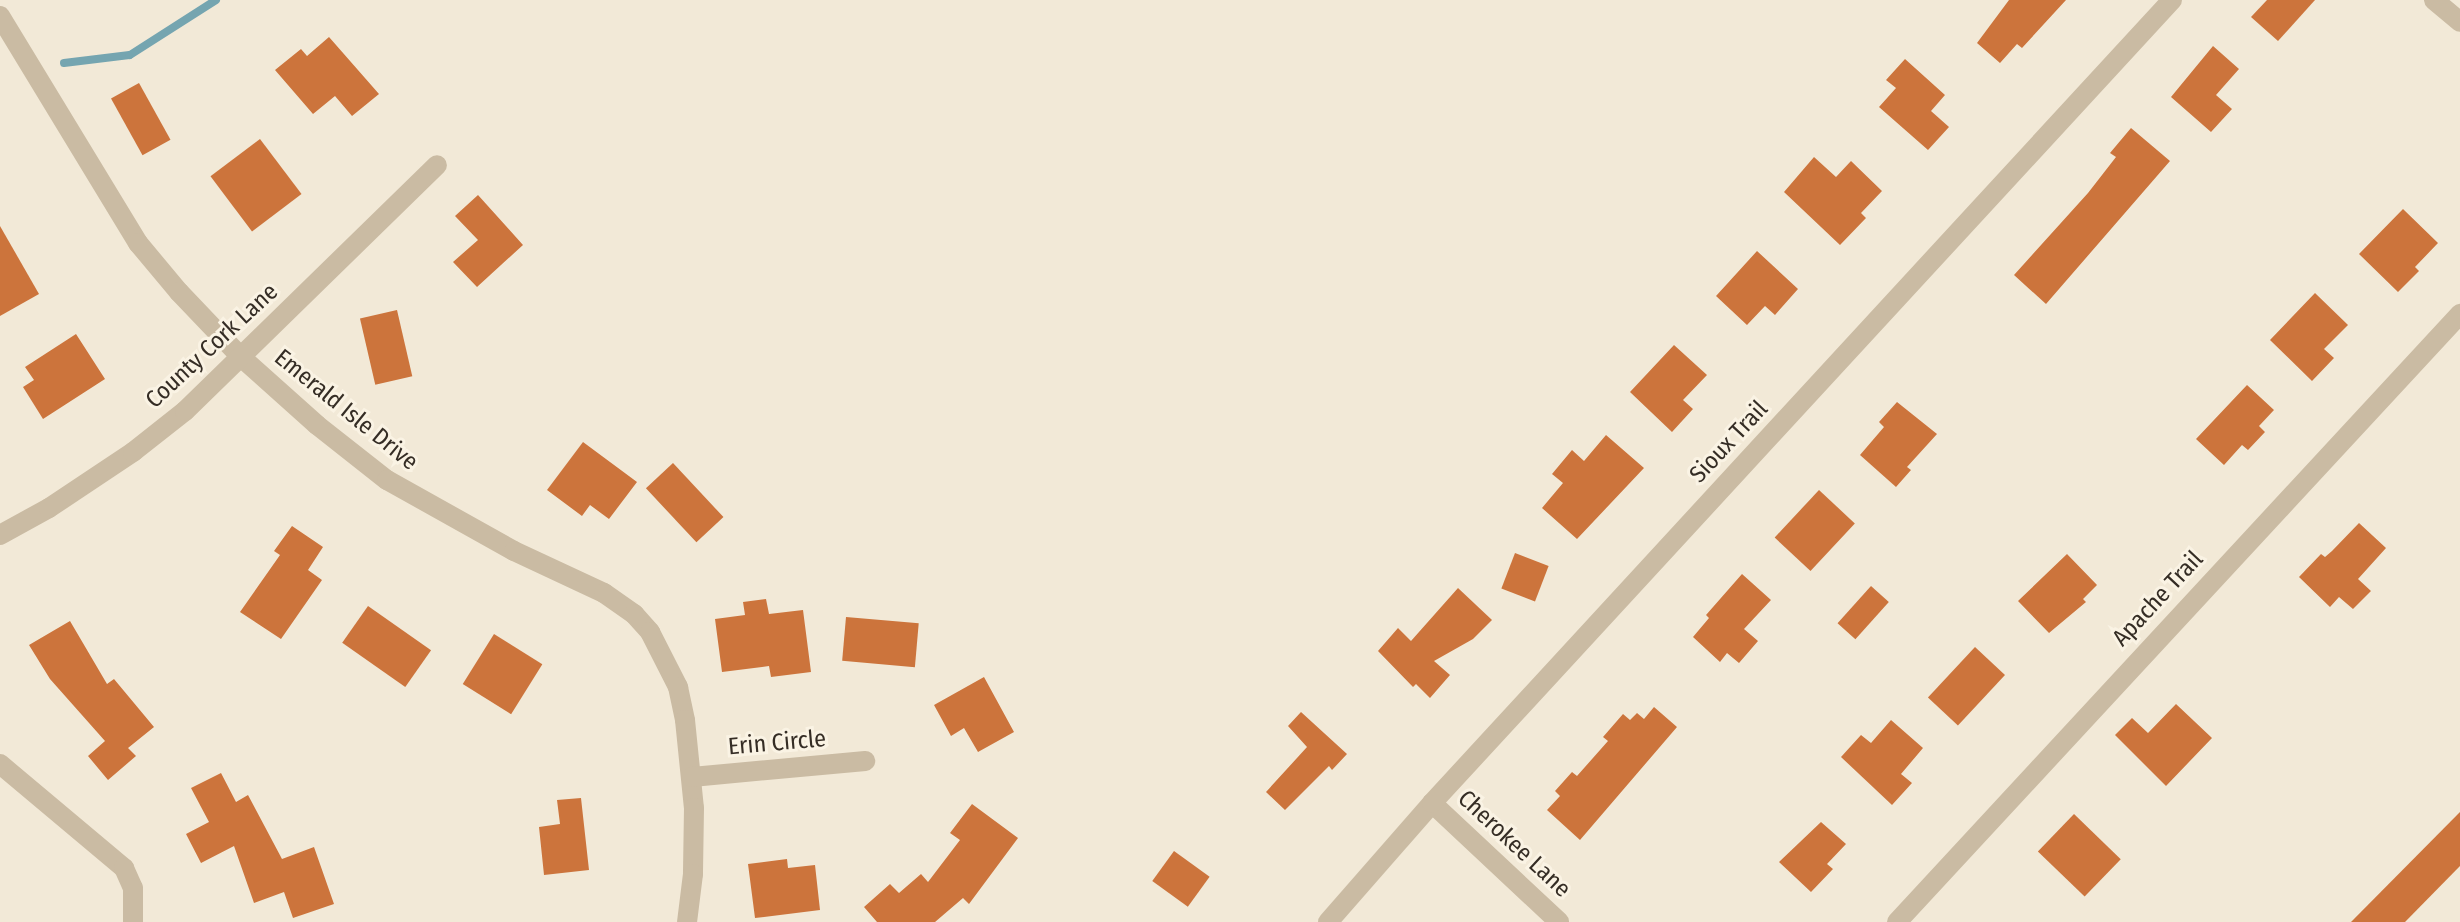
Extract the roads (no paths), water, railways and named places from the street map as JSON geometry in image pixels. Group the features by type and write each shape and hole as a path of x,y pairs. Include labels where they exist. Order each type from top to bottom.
{"street":[{"name":"Sioux Trail","path":"1328,922 1432,803 2172,0"},
{"path":"2434,0 2460,22"},
{"name":"Emerald Isle Drive","path":"0,16 138,243 179,292 241,357 317,425 387,480 514,551 604,593 634,614 664,653 678,687 692,777 693,874 687,922"},
{"name":"County Cork Lane","path":"0,535 49,508 133,452 185,411 437,165"},
{"name":"Apache Trail","path":"1897,922 2460,314"},
{"name":"Erin Circle","path":"692,777 865,761"},
{"path":"0,764 124,868 133,888 133,922"},
{"name":"Cherokee Lane","path":"1432,803 1559,922"}],"waterway":[{"path":"64,63 130,55 216,0"}]}
